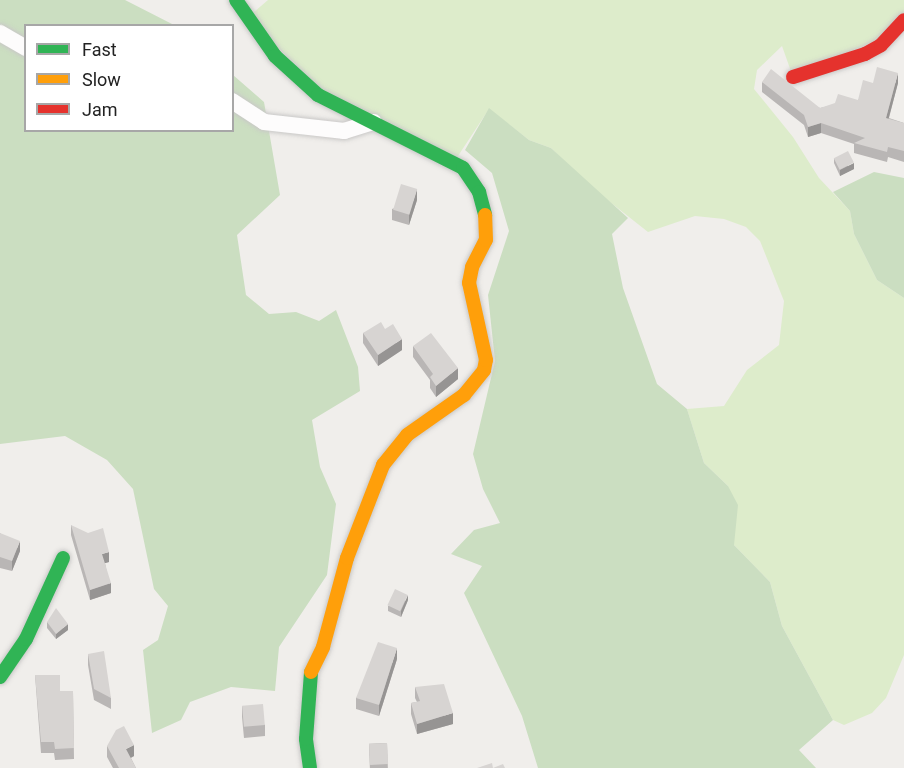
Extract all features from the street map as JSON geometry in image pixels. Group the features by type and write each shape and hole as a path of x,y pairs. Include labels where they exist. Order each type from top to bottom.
{"street":[{"path":"236,0 275,56 300,82 318,95 443,155 473,179 487,222 486,240 472,267 471,302 486,360 478,380 464,395 407,435 383,465 347,558 323,647 308,679 310,768"},
{"path":"793,77 865,54 880,45 904,20"},
{"path":"0,33 24,47"},
{"path":"234,102 264,122 344,131 374,122"},
{"path":"0,677 26,639 63,558"}],"green space":[{"path":"0,0 125,0 172,24 24,24 24,132 234,132 234,76 264,102 280,195 237,235 246,295 269,314 296,312 319,321 336,310 358,367 360,391 312,420 320,467 336,504 327,575 279,647 275,691 231,687 190,702 181,720 152,733 143,650 158,640 168,606 154,589 133,489 107,460 65,436 0,444"},
{"path":"268,0 904,0 904,20 895,32 793,77 782,46 757,70 754,89 793,137 819,178 850,211 854,234 877,280 904,298 904,655 886,698 872,713 844,725 833,720 782,626 770,582 734,545 728,486 704,463 687,409 724,406 747,370 779,345 784,301 760,241 746,227 724,219 695,216 648,232 591,187 551,148 529,140 489,109 454,162 339,106 247,18"},
{"path":"489,108 529,140 551,148 628,218 612,234 623,288 657,384 687,409 704,463 728,486 738,505 734,545 770,582 782,626 833,720 799,750 816,768 538,768 522,716 464,593 482,566 451,554 474,530 500,523 483,489 473,454 495,361 488,295 509,231 492,173 465,150"},
{"path":"874,172 904,178 904,298 877,280 854,234 850,211 833,192"}],"building":[{"path":"877,67 898,73 886,118 904,123 904,151 888,147 887,152 854,143 865,138 821,123 808,127 804,115 762,82 771,69 820,108 835,103 838,94 858,100 863,80 873,83"},
{"path":"848,151 854,163 840,170 834,158"},
{"path":"401,184 417,189 409,215 393,210"},
{"path":"381,322 385,329 393,324 402,339 378,355 363,333"},
{"path":"431,333 458,368 436,386 430,377 433,374 413,346"},
{"path":"71,525 88,533 103,528 109,552 102,554 111,583 90,590"},
{"path":"0,533 20,541 12,561 0,557"},
{"path":"395,589 408,595 400,611 387,605"},
{"path":"56,608 68,624 56,634 47,622"},
{"path":"378,642 397,648 379,705 356,698"},
{"path":"104,651 111,698 94,689 88,654"},
{"path":"35,675 60,675 60,691 73,691 74,748 55,749 54,742 41,742"},
{"path":"444,684 453,713 417,724 411,703 420,701 415,687"},
{"path":"263,704 265,725 244,727 242,706"},
{"path":"124,726 134,745 126,749 136,768 119,768 107,746 116,730"},
{"path":"387,743 388,764 370,765 369,744"},
{"path":"492,763 493,768 477,768"},
{"path":"503,764 505,768 493,768"}],"traffic: fast":[{"path":"236,0 275,56 318,95 463,168 479,192 485,215"},
{"path":"0,677 26,639 63,558"},
{"path":"310,768 306,739 311,672"}],"traffic: slow":[{"path":"311,672 323,647 347,558 383,465 407,435 464,395 484,370 486,360 469,283 472,267 486,240 485,215"}],"traffic: jam":[{"path":"793,77 865,54 881,45 904,20"}]}
